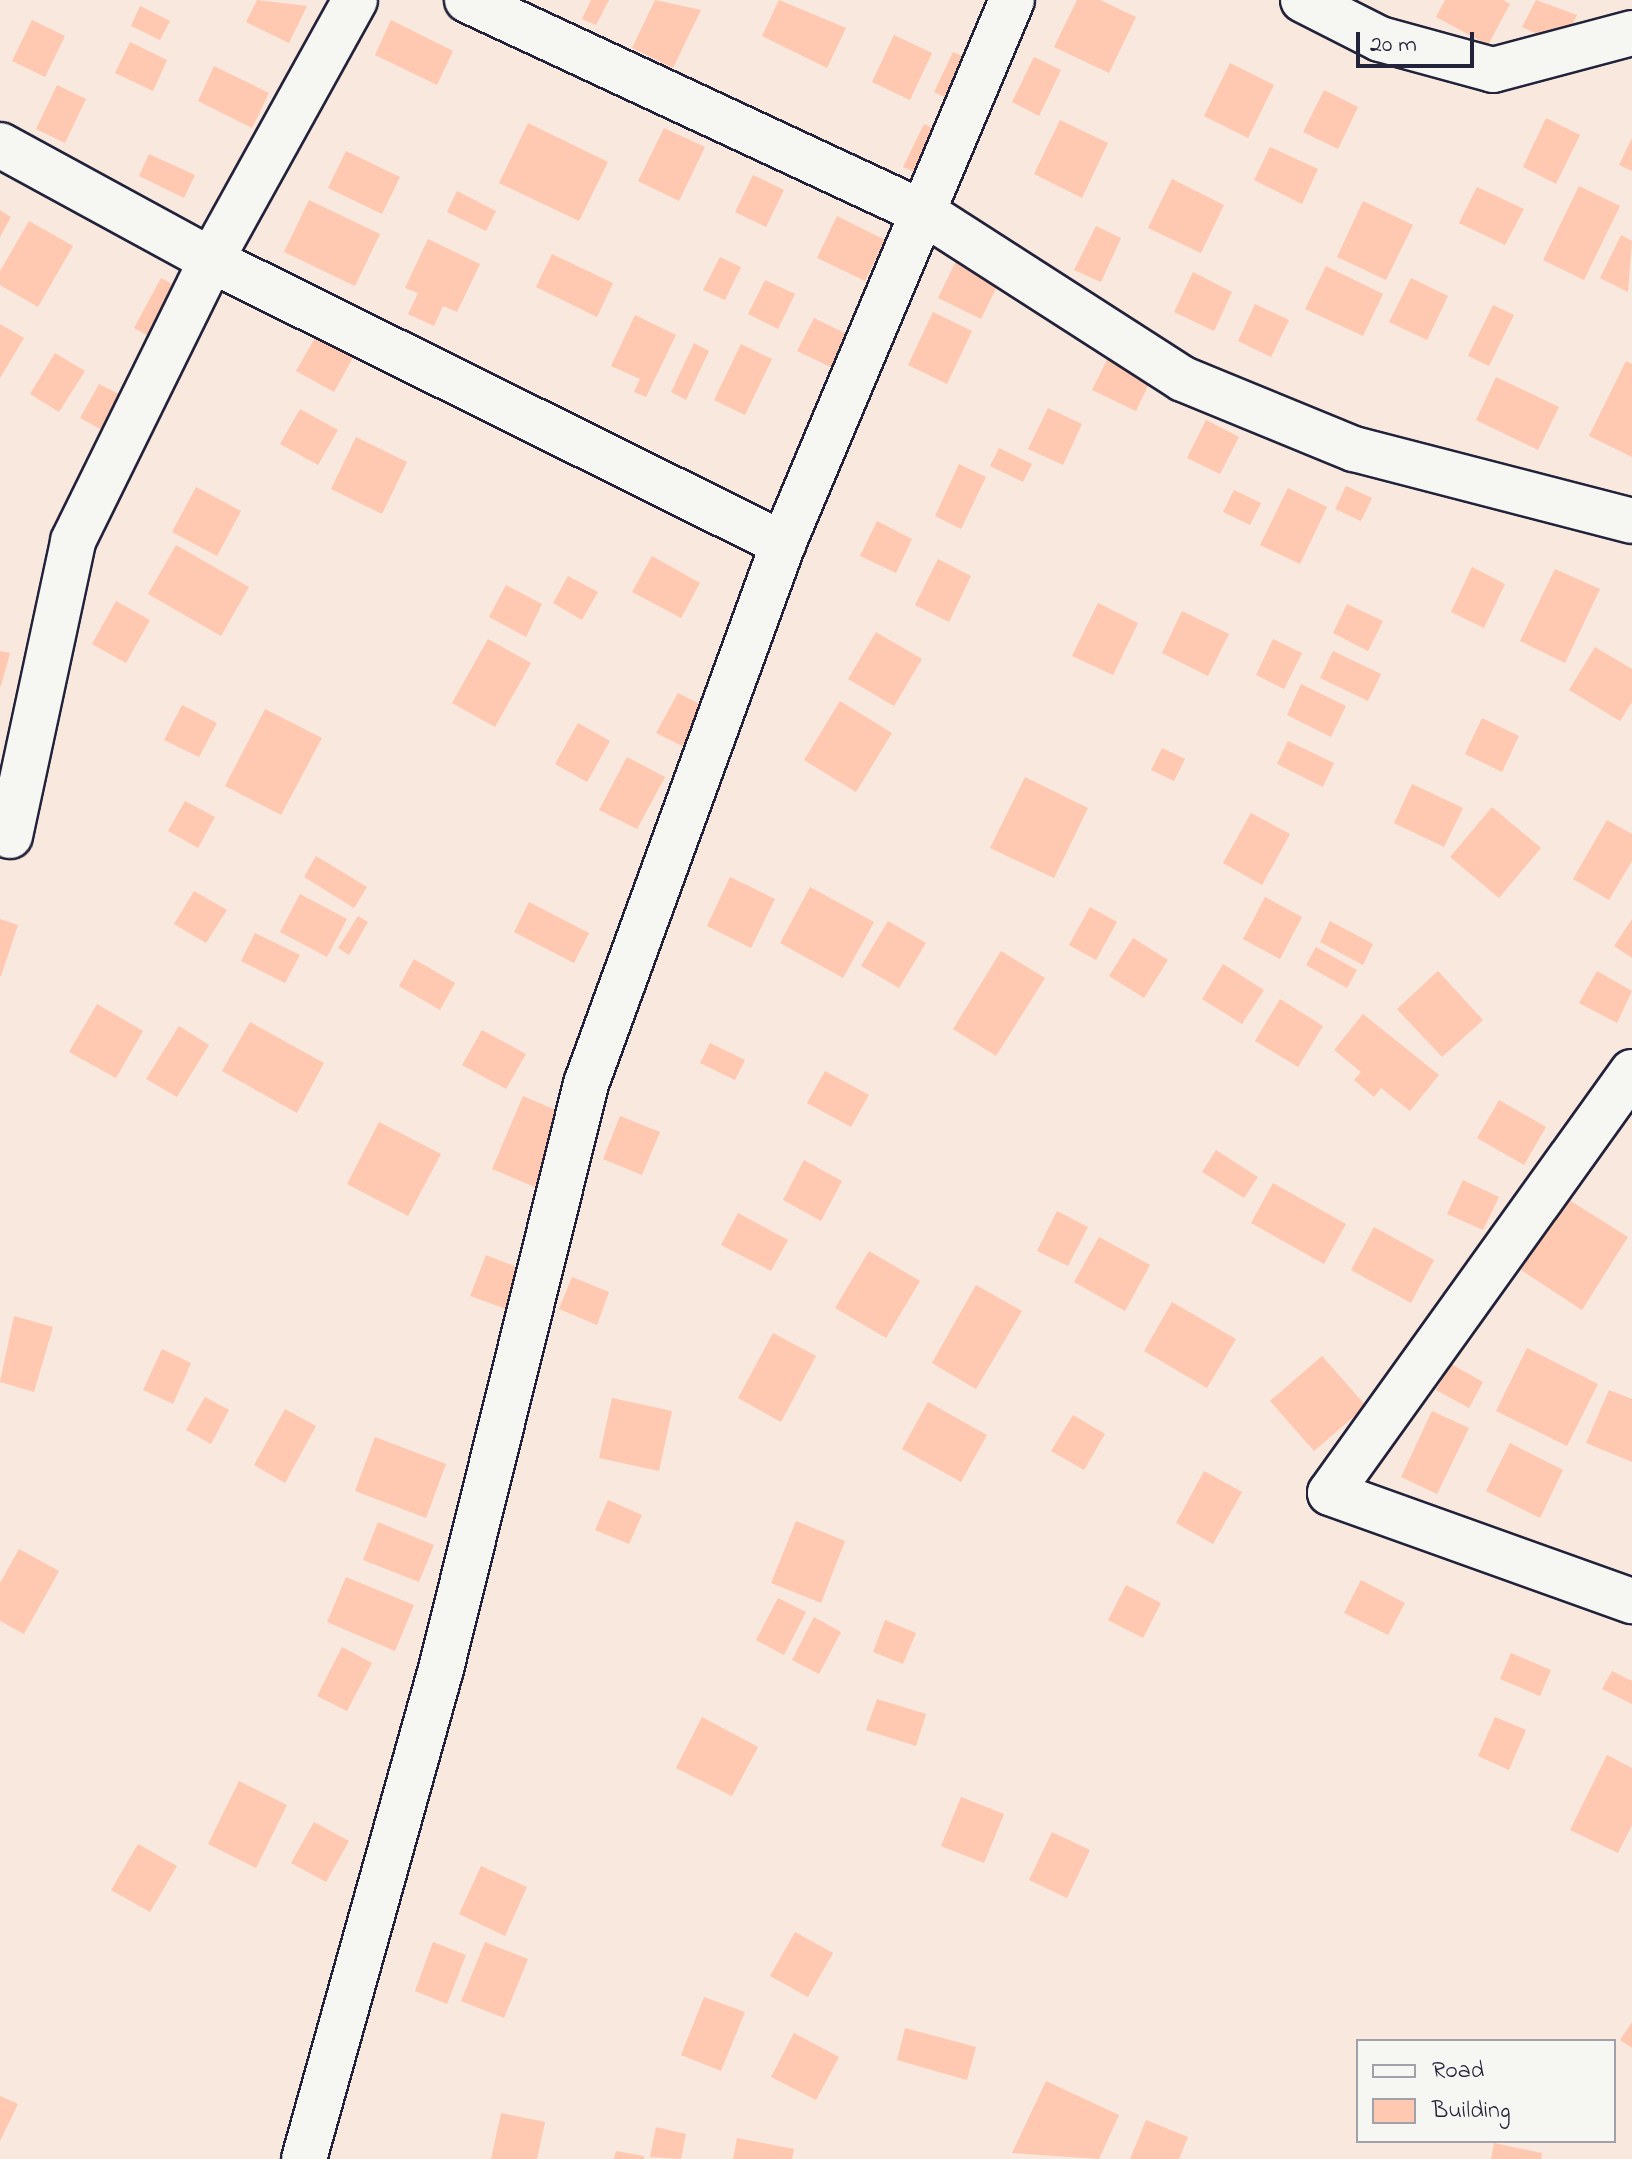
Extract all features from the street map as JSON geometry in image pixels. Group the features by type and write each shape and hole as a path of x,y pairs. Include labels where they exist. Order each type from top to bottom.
{"street":[{"path":"10,836 73,541 211,260 355,0"},
{"path":"467,0 926,214 1183,379 1354,449 1632,521"},
{"path":"304,2159 441,1669 586,1084 783,544 926,214 1012,0"},
{"path":"1303,0 1380,39 1493,70 1632,33"},
{"path":"0,145 211,260 783,544"},
{"path":"1632,1072 1330,1493 1632,1601"}],"building":[{"path":"257,0 307,6 289,43 246,22"},
{"path":"591,0 609,0 596,25 582,19"},
{"path":"655,0 701,10 673,68 632,48"},
{"path":"779,0 846,28 827,68 762,36"},
{"path":"1077,0 1100,0 1136,17 1109,73 1054,47"},
{"path":"1445,0 1503,0 1510,4 1488,45 1436,17"},
{"path":"1536,0 1577,15 1562,46 1522,27"},
{"path":"140,6 170,21 160,40 131,26"},
{"path":"32,20 65,36 45,77 12,61"},
{"path":"391,20 453,51 437,85 375,55"},
{"path":"894,35 932,53 910,100 872,82"},
{"path":"130,42 167,60 153,91 115,73"},
{"path":"953,52 973,61 953,101 934,92"},
{"path":"1034,57 1061,70 1039,116 1012,102"},
{"path":"1230,63 1274,85 1248,138 1204,116"},
{"path":"214,66 269,93 252,128 198,101"},
{"path":"57,85 86,99 65,143 36,129"},
{"path":"1324,90 1358,107 1338,149 1303,132"},
{"path":"1546,118 1580,135 1556,184 1523,167"},
{"path":"1060,120 1108,143 1082,198 1034,174"},
{"path":"528,123 608,162 579,221 499,183"},
{"path":"924,124 953,138 932,180 903,167"},
{"path":"664,128 705,147 679,201 638,181"},
{"path":"1632,138 1632,171 1619,165"},
{"path":"1270,147 1318,169 1302,204 1254,180"},
{"path":"346,151 400,177 382,214 328,188"},
{"path":"149,154 195,175 184,198 139,176"},
{"path":"753,175 784,190 766,227 735,212"},
{"path":"1172,179 1224,205 1201,253 1148,228"},
{"path":"1579,186 1620,206 1584,280 1543,260"},
{"path":"1477,187 1524,209 1505,245 1459,223"},
{"path":"457,191 496,211 486,231 447,212"},
{"path":"309,200 380,234 355,286 284,252"},
{"path":"1363,201 1413,225 1386,280 1337,257"},
{"path":"0,210 11,217 0,237"},
{"path":"837,216 885,240 865,281 817,258"},
{"path":"29,221 73,246 38,307 0,285 0,271"},
{"path":"1096,226 1121,238 1101,282 1074,270"},
{"path":"1621,235 1632,241 1628,292 1600,278"},
{"path":"428,239 480,264 457,312 443,306 434,326 408,314 418,293 405,288"},
{"path":"552,254 613,283 597,317 536,287"},
{"path":"959,255 1002,276 981,319 938,298"},
{"path":"720,257 741,267 725,300 703,290"},
{"path":"1326,266 1383,294 1363,336 1305,309"},
{"path":"1193,272 1232,292 1214,331 1174,312"},
{"path":"161,278 203,301 176,351 134,328"},
{"path":"1411,278 1448,296 1427,340 1389,322"},
{"path":"765,280 795,294 778,329 748,314"},
{"path":"1255,304 1289,320 1271,357 1238,341"},
{"path":"1493,305 1514,315 1489,366 1468,356"},
{"path":"933,312 972,331 947,384 908,365"},
{"path":"635,315 676,335 646,397 634,392 640,379 611,366"},
{"path":"814,318 855,338 839,371 797,351"},
{"path":"0,324 24,338 0,378"},
{"path":"319,331 356,352 334,392 296,371"},
{"path":"694,343 709,351 686,400 671,392"},
{"path":"741,344 772,359 745,415 714,400"},
{"path":"1111,352 1154,373 1136,411 1092,390"},
{"path":"55,353 85,371 59,412 30,394"},
{"path":"1626,361 1632,364 1632,457 1589,436"},
{"path":"1496,377 1559,407 1538,450 1476,420"},
{"path":"99,384 132,401 113,436 80,418"},
{"path":"1048,408 1082,424 1063,465 1028,449"},
{"path":"300,409 338,430 318,465 280,444"},
{"path":"1206,420 1239,437 1220,474 1187,458"},
{"path":"356,437 407,462 382,514 331,489"},
{"path":"999,448 1032,464 1023,482 990,466"},
{"path":"959,464 986,477 961,529 935,516"},
{"path":"1346,486 1372,498 1361,521 1335,509"},
{"path":"196,487 241,511 217,556 172,532"},
{"path":"1288,488 1327,507 1300,564 1260,545"},
{"path":"1234,490 1261,503 1250,525 1223,512"},
{"path":"877,521 912,539 896,573 860,556"},
{"path":"176,545 249,587 221,636 148,594"},
{"path":"652,556 700,583 681,618 632,592"},
{"path":"938,559 971,576 949,622 915,605"},
{"path":"1472,567 1505,584 1484,628 1451,612"},
{"path":"1555,569 1600,589 1565,663 1520,641"},
{"path":"568,576 598,592 582,620 553,603"},
{"path":"506,585 542,604 526,637 489,617"},
{"path":"116,601 150,620 126,663 92,644"},
{"path":"1098,603 1138,623 1113,675 1072,656"},
{"path":"1347,604 1383,621 1368,651 1333,633"},
{"path":"1182,611 1229,634 1208,676 1162,653"},
{"path":"876,632 922,659 894,706 848,679"},
{"path":"488,639 531,663 495,727 452,703"},
{"path":"1273,639 1302,653 1284,689 1256,675"},
{"path":"1595,647 1632,669 1632,702 1620,721 1569,690"},
{"path":"0,651 10,653 1,686 0,686"},
{"path":"1333,651 1381,674 1368,701 1320,678"},
{"path":"1301,684 1346,706 1331,737 1287,715"},
{"path":"678,693 711,710 690,750 656,733"},
{"path":"840,701 892,733 856,792 804,760"},
{"path":"182,705 217,723 199,757 164,740"},
{"path":"265,709 322,738 281,815 225,786"},
{"path":"1482,718 1519,736 1502,772 1465,754"},
{"path":"578,723 610,741 587,782 555,764"},
{"path":"1288,741 1334,763 1323,787 1277,764"},
{"path":"1162,748 1185,759 1174,781 1151,770"},
{"path":"627,757 665,777 637,829 599,810"},
{"path":"1025,777 1088,808 1054,878 990,848"},
{"path":"1412,784 1463,808 1444,847 1394,823"},
{"path":"185,801 215,817 198,848 168,831"},
{"path":"1492,807 1541,848 1499,898 1450,857"},
{"path":"1251,813 1290,834 1262,885 1223,863"},
{"path":"1607,820 1632,834 1632,861 1609,900 1573,879"},
{"path":"316,856 367,887 354,908 304,877"},
{"path":"730,877 775,899 751,948 707,926"},
{"path":"810,887 874,922 843,978 780,943"},
{"path":"194,891 227,910 206,943 174,924"},
{"path":"300,894 347,919 327,957 280,932"},
{"path":"1265,897 1302,917 1280,959 1243,939"},
{"path":"529,902 589,933 574,963 514,932"},
{"path":"1090,907 1117,922 1096,960 1069,945"},
{"path":"358,916 368,922 349,955 338,948"},
{"path":"0,919 18,925 1,976 0,976"},
{"path":"1632,919 1632,958 1614,946"},
{"path":"888,921 926,943 899,988 861,966"},
{"path":"1330,921 1373,944 1363,965 1320,942"},
{"path":"255,933 300,955 285,983 241,961"},
{"path":"1133,938 1168,960 1144,998 1109,976"},
{"path":"1316,947 1357,970 1347,988 1306,965"},
{"path":"1001,951 1045,978 996,1056 953,1029"},
{"path":"414,959 455,983 440,1010 399,986"},
{"path":"1223,964 1264,990 1242,1024 1202,999"},
{"path":"1438,971 1483,1020 1442,1057 1397,1009"},
{"path":"1597,971 1632,991 1617,1023 1579,1003"},
{"path":"1280,999 1323,1026 1298,1067 1255,1041"},
{"path":"97,1004 143,1031 116,1078 69,1052"},
{"path":"1363,1014 1439,1075 1410,1111 1381,1088 1374,1097 1354,1080 1361,1072 1334,1050"},
{"path":"250,1022 324,1063 297,1113 222,1071"},
{"path":"179,1026 209,1045 177,1097 146,1079"},
{"path":"482,1030 526,1054 506,1089 462,1065"},
{"path":"710,1043 745,1060 735,1080 700,1063"},
{"path":"825,1071 869,1095 851,1127 807,1103"},
{"path":"523,1096 565,1114 535,1187 492,1169"},
{"path":"1499,1100 1546,1127 1524,1165 1477,1138"},
{"path":"620,1116 660,1132 642,1175 603,1159"},
{"path":"379,1122 441,1154 408,1216 347,1184"},
{"path":"1216,1150 1258,1177 1244,1198 1202,1172"},
{"path":"804,1160 842,1181 821,1221 783,1200"},
{"path":"1463,1180 1499,1197 1483,1230 1447,1214"},
{"path":"1273,1183 1346,1224 1324,1264 1251,1223"},
{"path":"1566,1198 1628,1237 1582,1310 1521,1270"},
{"path":"1057,1211 1088,1227 1068,1266 1037,1251"},
{"path":"738,1213 788,1240 771,1271 721,1245"},
{"path":"1374,1227 1434,1260 1411,1303 1351,1270"},
{"path":"1099,1237 1150,1265 1125,1311 1074,1282"},
{"path":"869,1251 920,1281 886,1338 835,1308"},
{"path":"486,1255 521,1269 506,1309 470,1296"},
{"path":"572,1277 609,1292 597,1325 559,1309"},
{"path":"976,1285 1022,1311 976,1389 932,1363"},
{"path":"1172,1302 1236,1339 1207,1388 1144,1351"},
{"path":"14,1316 53,1327 34,1392 0,1382"},
{"path":"773,1333 816,1356 781,1422 738,1398"},
{"path":"1527,1348 1598,1384 1567,1446 1496,1411"},
{"path":"162,1349 191,1363 173,1404 143,1390"},
{"path":"1322,1356 1366,1406 1314,1451 1270,1401"},
{"path":"1451,1364 1483,1382 1469,1408 1436,1390"},
{"path":"1609,1390 1632,1399 1632,1462 1586,1443"},
{"path":"205,1397 229,1410 211,1444 186,1430"},
{"path":"612,1398 672,1411 659,1471 599,1458"},
{"path":"928,1402 987,1435 961,1482 902,1449"},
{"path":"285,1409 316,1426 285,1483 254,1465"},
{"path":"1432,1411 1469,1428 1437,1494 1401,1477"},
{"path":"1073,1415 1105,1434 1084,1470 1051,1451"},
{"path":"375,1437 446,1464 426,1518 355,1491"},
{"path":"1510,1443 1563,1470 1540,1518 1486,1491"},
{"path":"1204,1471 1242,1492 1213,1544 1176,1523"},
{"path":"608,1500 642,1515 629,1544 595,1530"},
{"path":"796,1521 845,1541 821,1603 771,1583"},
{"path":"378,1522 434,1545 419,1582 363,1560"},
{"path":"19,1549 59,1571 24,1634 0,1621 0,1583"},
{"path":"346,1577 414,1605 395,1651 327,1622"},
{"path":"1361,1580 1405,1603 1388,1635 1344,1613"},
{"path":"1126,1585 1161,1603 1143,1638 1108,1620"},
{"path":"778,1598 806,1612 784,1655 756,1640"},
{"path":"814,1617 841,1632 819,1674 792,1660"},
{"path":"885,1620 916,1633 903,1664 873,1652"},
{"path":"342,1647 372,1663 347,1711 317,1696"},
{"path":"1511,1653 1551,1670 1540,1696 1500,1679"},
{"path":"1612,1671 1632,1681 1632,1704 1602,1689"},
{"path":"877,1699 926,1714 916,1746 866,1730"},
{"path":"702,1717 758,1747 732,1796 676,1768"},
{"path":"1495,1717 1526,1730 1509,1770 1478,1756"},
{"path":"1607,1755 1632,1768 1632,1825 1618,1853 1570,1830"},
{"path":"239,1781 287,1805 256,1868 208,1844"},
{"path":"961,1797 1004,1814 984,1863 941,1846"},
{"path":"314,1822 349,1841 326,1882 291,1863"},
{"path":"1052,1832 1090,1850 1067,1898 1029,1880"},
{"path":"138,1844 177,1866 150,1912 111,1890"},
{"path":"481,1866 527,1887 505,1936 459,1914"},
{"path":"795,1932 833,1953 808,1997 770,1976"},
{"path":"433,1942 466,1955 447,2004 415,1991"},
{"path":"485,1942 528,1959 504,2018 461,2001"},
{"path":"704,1997 745,2012 721,2071 681,2055"},
{"path":"1632,2022 1632,2048 1620,2040"},
{"path":"905,2028 976,2047 967,2080 897,2060"},
{"path":"794,2033 839,2057 816,2100 771,2077"},
{"path":"1046,2081 1119,2115 1099,2159 1012,2153"},
{"path":"0,2096 18,2104 0,2141"},
{"path":"501,2113 545,2122 537,2159 491,2159"},
{"path":"1146,2120 1188,2137 1179,2159 1130,2159"},
{"path":"656,2127 686,2134 681,2159 650,2157"},
{"path":"737,2138 794,2149 792,2159 733,2159"},
{"path":"1494,2143 1542,2153 1541,2159 1491,2159"},
{"path":"616,2151 644,2156 644,2159 614,2159"}]}
